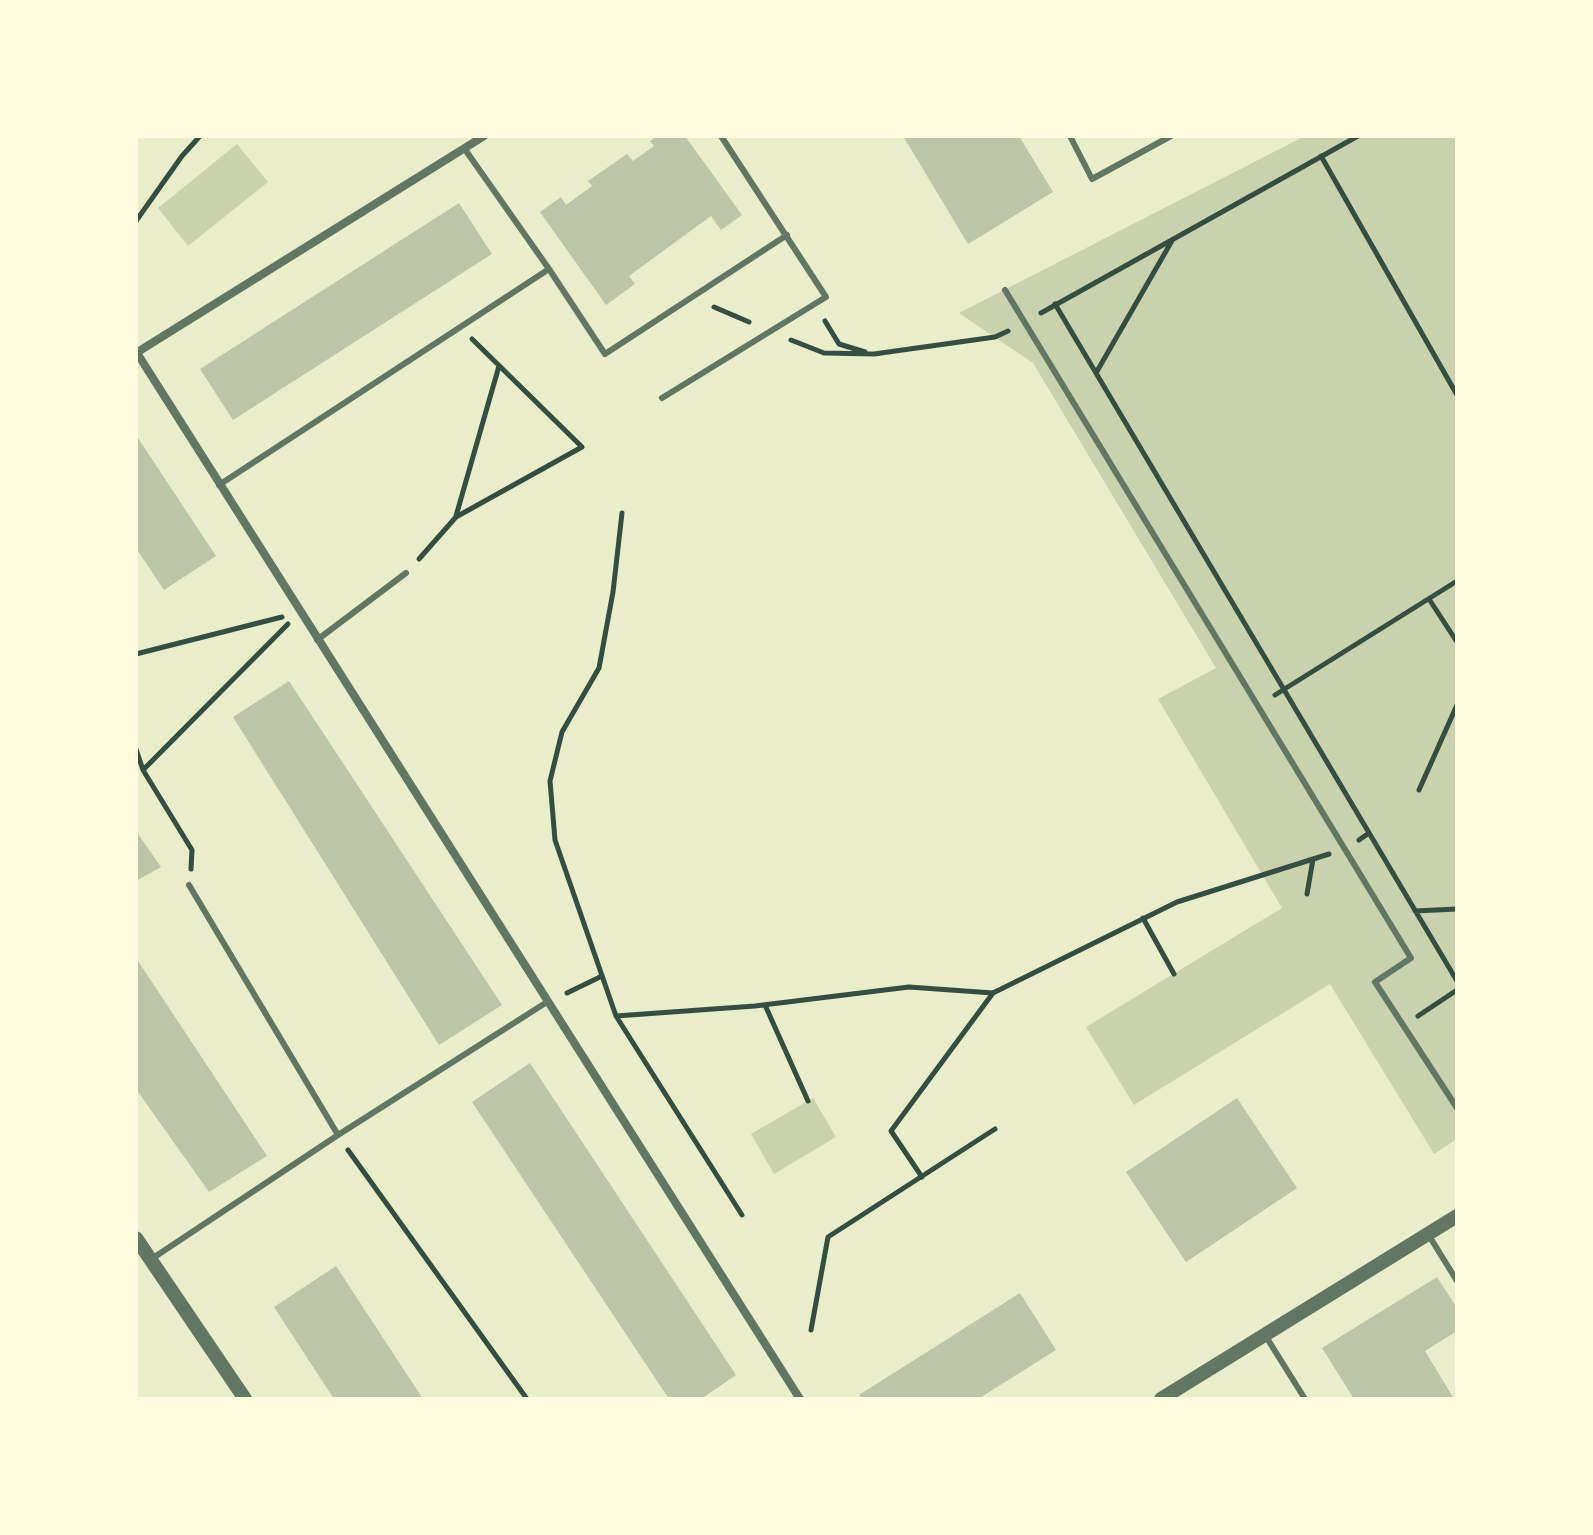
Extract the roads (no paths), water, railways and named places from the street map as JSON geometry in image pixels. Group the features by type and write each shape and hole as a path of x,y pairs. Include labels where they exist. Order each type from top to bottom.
{"street":[{"path":"484,136 136,353 800,1399"},
{"path":"1161,1399 1457,1216"},
{"path":"141,1250 245,1399"}],"lane":[{"path":"662,398 826,297 721,136"},
{"path":"1070,136 1092,179 1171,136"},
{"path":"464,147 605,354 787,235"},
{"path":"219,485 549,269"},
{"path":"1005,290 1411,958 1375,982 1457,1108"},
{"path":"317,640 406,573"},
{"path":"189,885 338,1135"},
{"path":"141,1250 338,1135 547,1002"},
{"path":"1428,1234 1457,1281"},
{"path":"1265,1335 1305,1399"}]}
